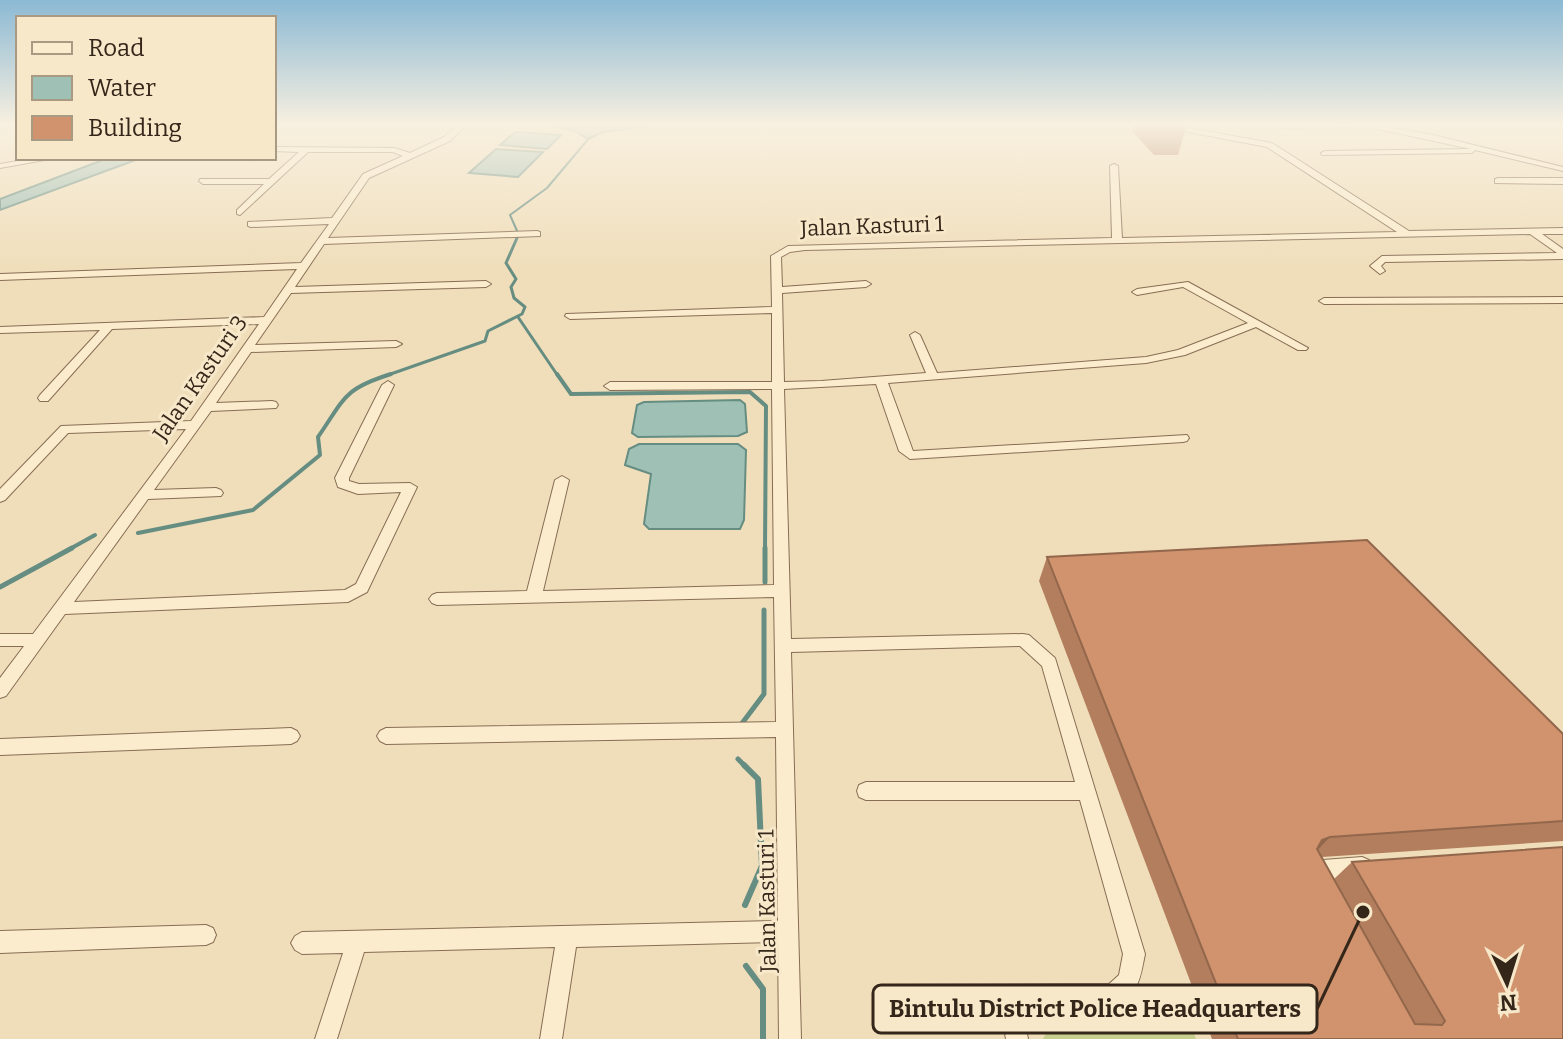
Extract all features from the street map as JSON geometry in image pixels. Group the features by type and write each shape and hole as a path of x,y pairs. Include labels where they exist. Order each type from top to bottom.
{"street":[{"path":"240,212 281,173"},
{"name":"Jalan Kasturi 3","path":"0,691 195,425 334,221 366,176 372,173"},
{"path":"1114,173 1117,239"},
{"path":"1313,173 1405,233"},
{"path":"203,181 272,182"},
{"path":"1498,181 1563,181"},
{"path":"251,224 334,221"},
{"path":"1531,231 1563,254"},
{"name":"Jalan Kasturi 1","path":"790,1039 776,256 796,247 1563,231"},
{"path":"321,241 537,234"},
{"path":"1380,271 1375,266 1382,259 1563,254"},
{"path":"0,277 304,266"},
{"path":"288,290 486,284"},
{"path":"775,290 866,284"},
{"path":"1137,292 1184,284 1302,348"},
{"path":"1324,301 1563,300"},
{"path":"570,316 776,310"},
{"path":"0,330 269,320"},
{"path":"610,386 881,381 1165,358 1257,323"},
{"path":"44,398 109,326"},
{"path":"915,335 933,377"},
{"path":"248,349 396,344"},
{"path":"881,381 905,451 910,455 1183,438"},
{"path":"61,608 348,596 362,588 410,487 358,489 343,484 342,478 388,385"},
{"path":"207,407 272,405"},
{"path":"0,497 65,429 195,425"},
{"path":"534,595 562,480"},
{"path":"144,495 216,493"},
{"path":"437,599 781,591"},
{"path":"0,640 37,640"},
{"path":"783,646 1023,640 1037,648 1049,663 1134,954 1129,981 1113,995 887,996"},
{"path":"386,736 784,729"},
{"path":"0,747 291,736"},
{"path":"866,791 1084,791"},
{"path":"1325,896 1310,871 1389,865"},
{"path":"302,943 788,931"},
{"path":"0,942 206,935"},
{"path":"551,1039 567,937"},
{"path":"326,1039 357,942"},
{"path":"1009,995 1017,1039"}],"green space":[{"path":"1187,1012 1196,1039 1043,1039 1056,1015"}],"water":[{"path":"67,173 99,173 0,210 0,199"},
{"path":"475,173 522,173 518,177"},
{"path":"740,400 745,404 747,432 738,436 638,437 632,433 637,405 644,402"},
{"path":"639,444 738,444 746,450 744,520 740,529 649,529 644,524 651,474 625,465 629,449"}],"building":[{"path":"1367,540 1563,734 1563,821 1330,837 1322,840 1317,849 1415,1024 1442,1025 1445,1021 1352,862 1563,847 1563,1039 1238,1039 1047,557"}],"waterway":[{"path":"518,233 510,215 547,188 559,173"},
{"path":"388,375 485,341 488,331 522,314 525,307 514,298 511,287 516,279 506,263 517,238"},
{"path":"518,317 558,376"},
{"path":"557,374 571,394 750,392 766,406 765,550"},
{"path":"138,533 253,510 320,455 318,437 347,396 363,385 388,375"},
{"path":"68,550 95,535"},
{"path":"0,587 72,548"},
{"path":"765,550 765,582"},
{"path":"740,726 764,694 764,610"},
{"path":"738,759 758,779 762,866 745,905"},
{"path":"746,966 763,989 763,1039"}],"place":[{"name":"Bintulu District Police Headquarters","path":"1363,912"}]}
